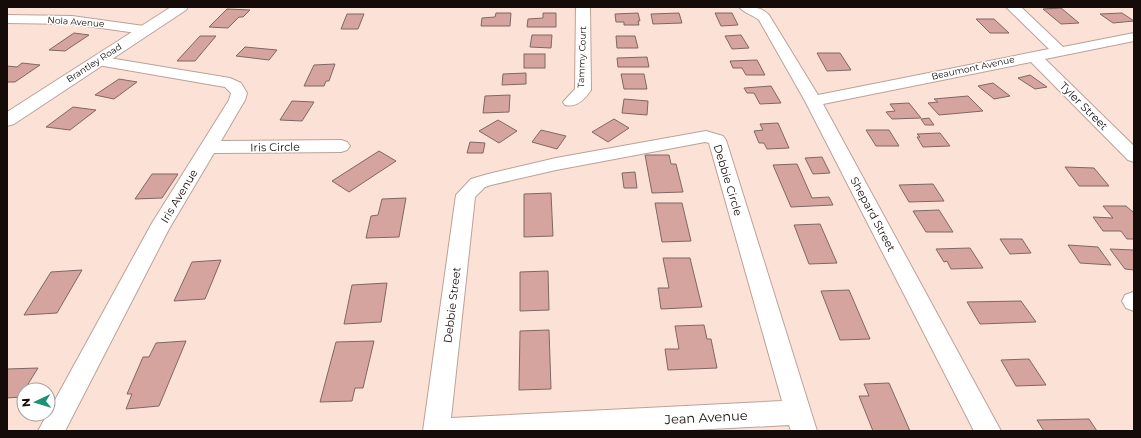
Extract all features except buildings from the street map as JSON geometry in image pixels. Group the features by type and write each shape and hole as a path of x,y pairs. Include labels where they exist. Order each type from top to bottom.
{"street":[{"name":"Brantley Road","path":"7,120 181,7"},
{"name":"Tammy Court","path":"571,102 583,90 583,7"},
{"name":"Shepard Street","path":"746,7 758,12 764,18 813,101 988,431"},
{"path":"1013,7 1059,51"},
{"name":"Nola Avenue","path":"7,19 72,20 144,30"},
{"name":"Beaumont Avenue","path":"813,101 1134,37"},
{"name":"Tyler Street","path":"1033,56 1134,156"},
{"name":"Iris Avenue","path":"51,431 159,228 237,100 239,93 235,86 230,83 97,61"},
{"name":"Debbie Circle","path":"478,183 556,164 696,137 706,136 717,140 801,421"},
{"name":"Iris Circle","path":"208,147 341,146"},
{"name":"Debbie Street","path":"436,431 466,194 478,183"},
{"name":"Jean Avenue","path":"446,431 801,421"}]}
